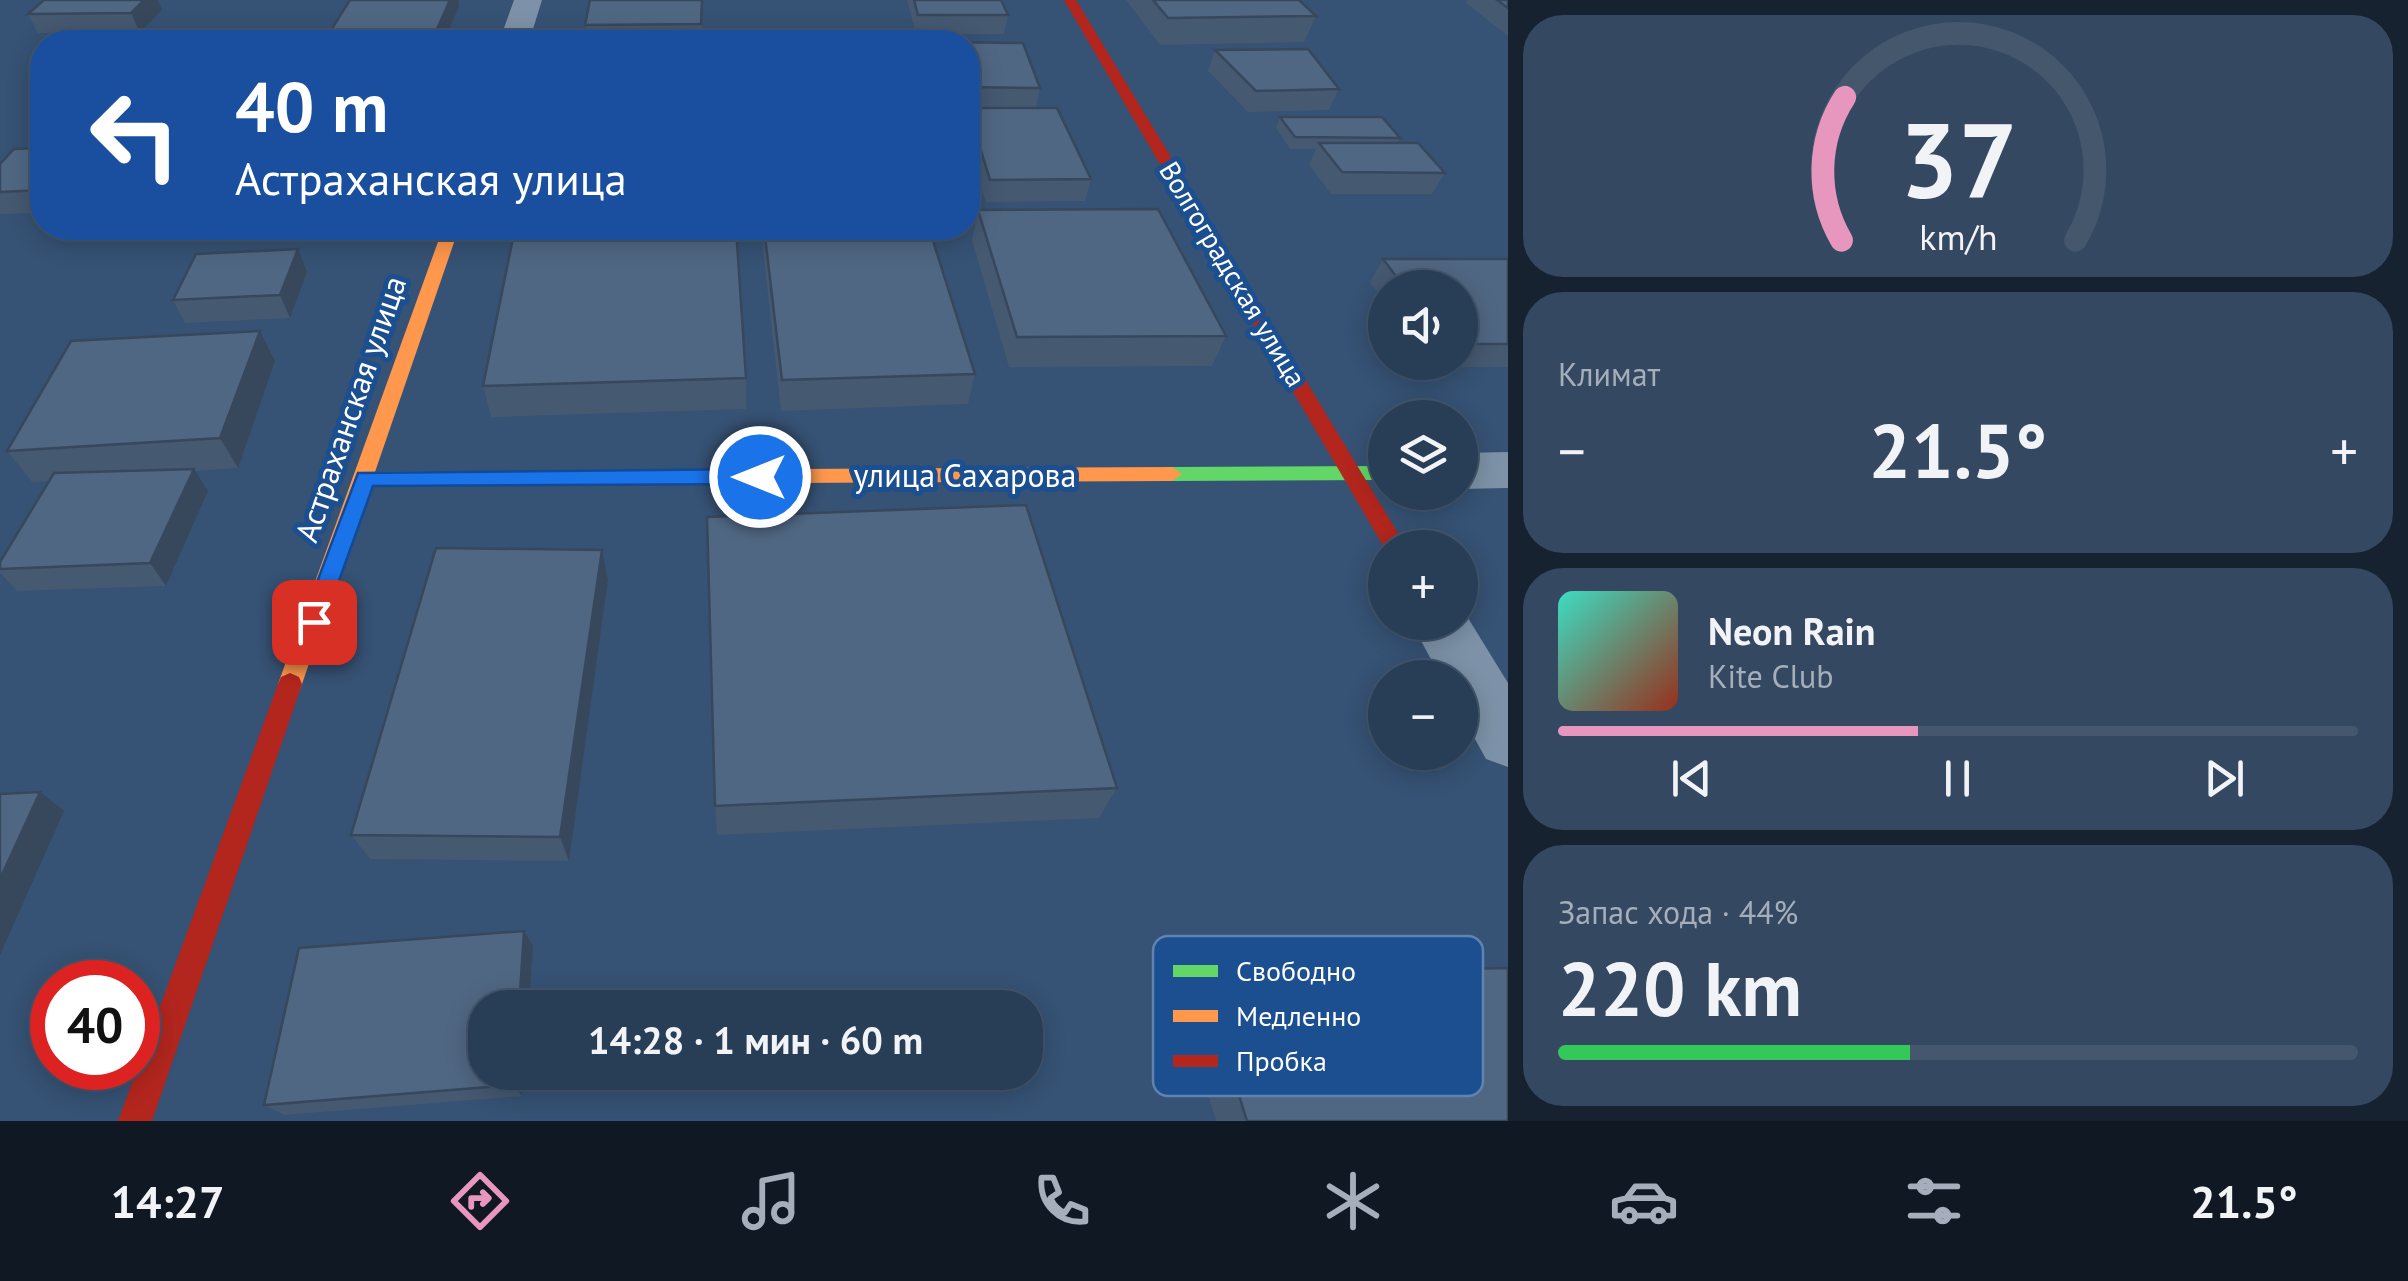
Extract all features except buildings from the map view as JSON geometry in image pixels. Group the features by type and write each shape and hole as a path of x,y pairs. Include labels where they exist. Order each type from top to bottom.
{"street":[{"path":"518,30 528,0"},
{"name":"Волгоградская улица","path":"1070,0 1385,530"},
{"name":"Астраханская улица","path":"135,1121 447,240"},
{"path":"1478,471 1508,470"},
{"name":"улица Сахарова","path":"365,479 1368,474"},
{"path":"1450,640 1508,739"}],"traffic: fast":[{"path":"1172,474 1368,473"},
{"path":"365,479 791,476"}],"traffic: slow":[{"path":"290,684 447,240"},
{"path":"791,476 1172,474"}],"traffic: jam":[{"path":"1070,0 1385,530"},
{"path":"135,1121 290,684"}],"route":[{"path":"314,622 365,479 760,477"}]}
